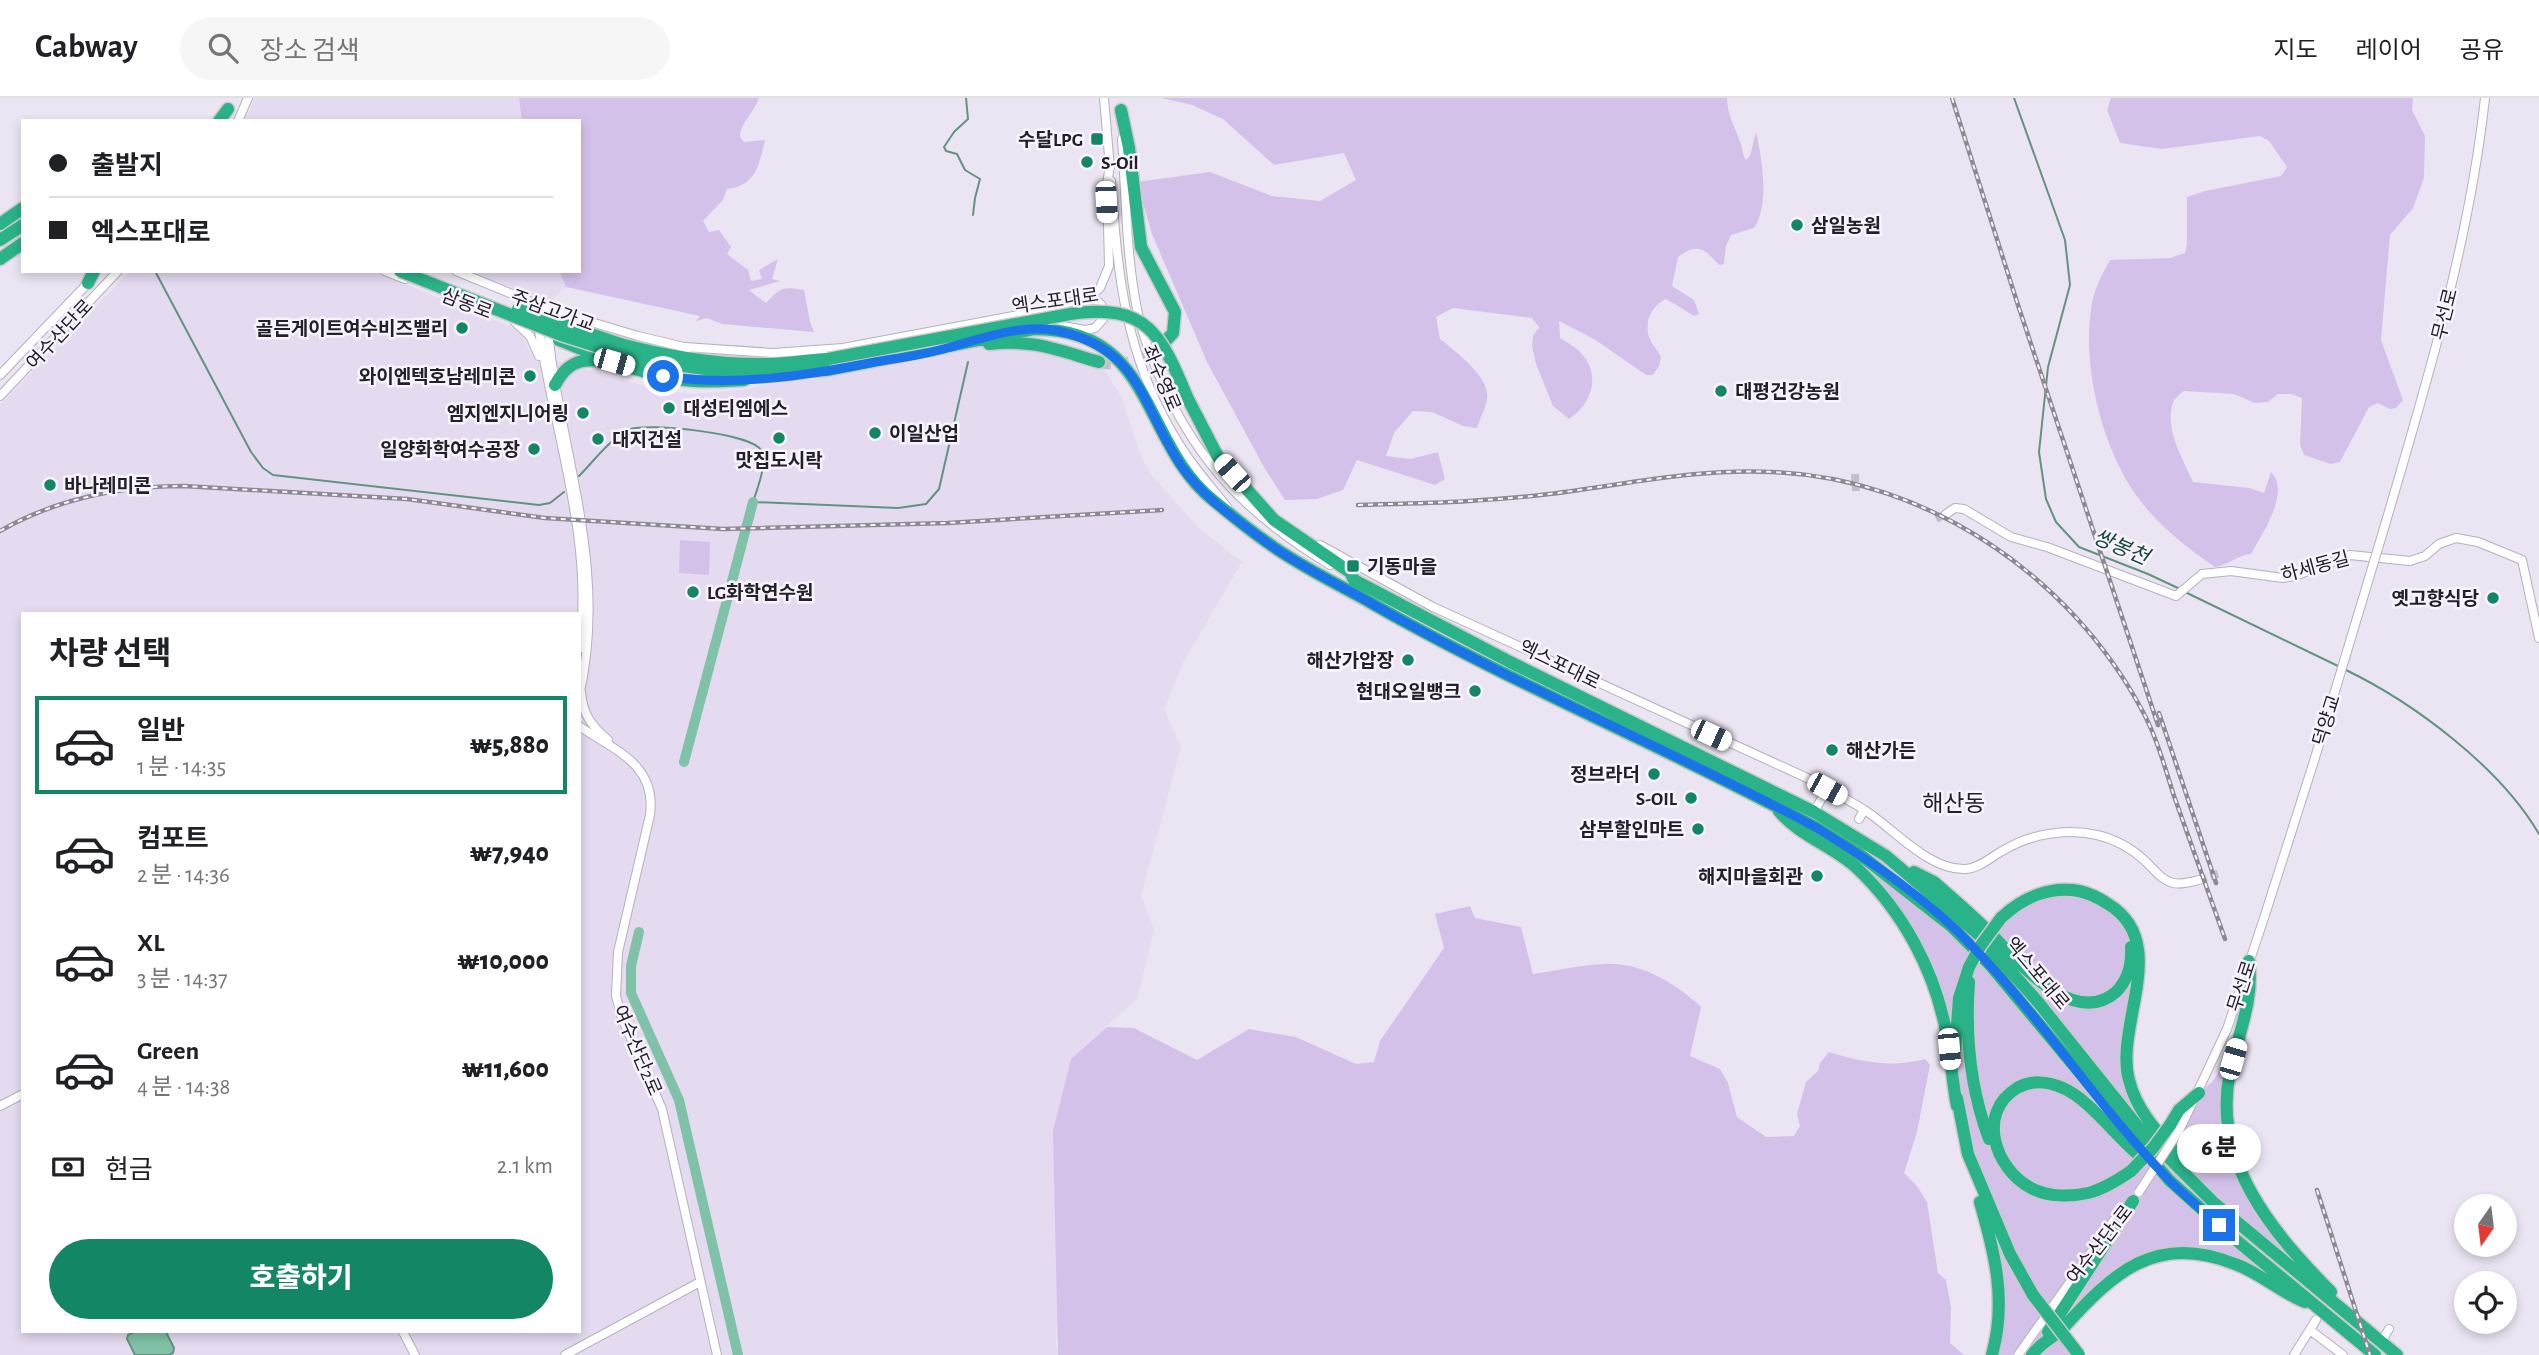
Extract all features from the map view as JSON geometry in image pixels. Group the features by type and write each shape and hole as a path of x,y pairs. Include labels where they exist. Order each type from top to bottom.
{"highway":[{"path":"1120,104 1129,148 1139,241 1148,264 1168,296 1176,318 1171,337 1158,349"},
{"path":"0,224 21,209"},
{"path":"0,240 21,226"},
{"path":"0,250 21,236"},
{"path":"0,259 21,244"},
{"name":"주삼고가교","path":"405,273 561,335 616,353"},
{"name":"주삼고가교","path":"429,273 564,327 616,353"},
{"name":"엑스포대로","path":"616,353 659,354 705,361 827,365 1070,314 1113,312 1138,321 1160,339 1166,349 1218,457 1274,520 1350,570 1510,662 1815,811 1886,856 1979,934 2140,1128 2242,1228 2397,1355"},
{"name":"엑스포대로","path":"616,353 654,362 735,373 827,365 947,348 971,340 1034,329 1059,331 1080,337 1114,354 1134,377 1165,438 1184,468 1211,499 1268,544 1406,623 1774,806 1857,853 1951,926 1990,965 2169,1180 2317,1314 2375,1355"},
{"path":"544,334 616,353"},
{"path":"947,348 1026,343 1058,348 1099,362"},
{"path":"552,385 564,370 578,361 616,353"},
{"path":"1774,806 1791,824 1828,846 1854,866 1885,899 1922,958 1937,996 1946,1032 1957,1106 1993,1248 1999,1284 1999,1317 1992,1355"},
{"path":"1886,856 1934,882 2041,982 2060,995 2077,1002 2093,1002 2111,995 2122,985 2130,967 2130,942 2108,904"},
{"path":"1957,1106 1955,1045 1960,991 1981,944 2001,918 2032,897 2057,890 2083,892 2120,912 2135,938 2139,958 2126,1061 2133,1093 2152,1125 2225,1205 2242,1228"},
{"path":"2249,961 2251,984 2248,1003 2232,1063 2227,1097 2228,1129 2237,1163 2249,1190 2287,1245 2381,1342"},
{"path":"1969,967 1966,1017 1973,1081 1993,1148 2004,1168 2042,1192 2075,1195 2102,1189 2131,1171 2175,1128 2179,1110 2199,1093"},
{"path":"2014,1176 1997,1148 1993,1120 2003,1099 2029,1083 2042,1082 2072,1093 2127,1146 2169,1180"},
{"path":"1968,1154 2010,1254 2033,1295 2079,1355"},
{"path":"2032,1355 2136,1197"},
{"path":"2040,1343 2060,1331 2085,1301 2116,1275 2137,1264 2167,1255 2191,1254 2226,1261 2255,1273 2317,1314"}],"street":[{"path":"239,119 248,98"},
{"name":"좌수영로","path":"1104,98 1119,279 1126,317 1137,353 1155,400 1173,434 1204,482 1237,518"},
{"name":"무선로","path":"2385,525 2462,244 2476,170 2484,98"},
{"name":"좌수영로","path":"1120,104 1129,256 1137,311 1147,347 1173,406 1193,443 1206,460 1259,516 1299,547 1350,570"},
{"path":"685,347 773,353 842,348 1034,312 1087,298 1100,288 1109,266 1107,184 1110,164"},
{"name":"여수산단로","path":"0,396 116,273"},
{"name":"삼동로","path":"390,273 544,334"},
{"name":"삼동로","path":"461,273 546,308 638,337 685,347"},
{"name":"여수산단로","path":"0,375 93,275"},
{"path":"1034,329 1050,322 1085,330 1095,328 1104,318 1103,308 1098,301 1087,298"},
{"path":"535,303 544,334 579,543 583,603 581,626"},
{"path":"544,334 546,308"},
{"path":"515,322 533,341 552,385 578,500 587,562 589,630 581,685"},
{"path":"685,347 739,358 791,362"},
{"name":"하세동길","path":"1946,514 1955,508 1964,509 2011,537 2047,547 2177,595 2199,575 2226,571 2270,578 2290,577 2350,555 2410,561 2425,556 2443,542 2458,538 2500,550 2522,560 2539,638"},
{"name":"덕양교","path":"2265,915 2385,525"},
{"path":"1309,537 1350,570 1508,639 1792,775 1827,789 1864,810 1912,847 1942,865 1954,868 1975,867 2006,848 2031,837 2074,833 2098,836 2123,845 2168,881 2180,884 2199,880"},
{"path":"581,698 587,720 617,750"},
{"name":"여수산단2로","path":"581,727 617,750 641,770 652,801 616,962 616,996 622,1018 662,1109 717,1355"},
{"path":"581,736 597,738"},
{"path":"1815,811 1827,789"},
{"path":"1858,819 1864,810"},
{"name":"무선로","path":"2199,1093 2227,1028 2265,915"},
{"path":"0,1106 21,1095"},
{"name":"여수산단1로","path":"2018,1355 2099,1239 2136,1197 2175,1128"},
{"path":"565,1355 701,1282"},
{"path":"2294,1355 2317,1314"},
{"path":"2381,1342 2389,1329"},
{"path":"2310,1330 2343,1355"},
{"path":"404,1333 415,1355"}],"shaded area":[{"path":"255,98 519,98 522,119 246,119"},
{"path":"519,98 759,98 743,126 740,137 744,142 765,140 755,172 745,183 727,189 723,200 703,221 709,232 719,230 731,247 727,254 748,270 751,281 762,279 759,270 778,259 772,279 780,281 749,290 766,303 782,289 804,290 814,332 722,324 707,318 696,321 700,316 566,287 560,273 581,273 581,119 522,119"},
{"path":"1161,98 1727,98 1730,117 1746,160 1750,156 1756,132 1762,168 1762,207 1754,228 1731,235 1726,246 1724,264 1719,265 1700,249 1690,250 1678,257 1672,286 1694,300 1699,314 1694,316 1666,299 1653,310 1648,319 1648,331 1650,340 1661,357 1653,375 1646,375 1594,339 1559,321 1560,338 1577,349 1586,360 1592,378 1592,387 1584,405 1569,419 1553,406 1536,364 1532,346 1533,336 1539,327 1532,318 1453,308 1436,317 1440,339 1471,366 1484,383 1487,400 1477,428 1463,426 1432,412 1413,411 1394,433 1386,456 1410,459 1438,452 1445,479 1435,485 1357,460 1343,490 1317,499 1285,500 1265,469 1207,362 1152,234 1137,182 1210,172 1272,196 1320,201 1356,180 1344,153 1274,165 1223,119 1192,105"},
{"path":"2111,98 2413,98 2412,110 2425,136 2424,178 2413,208 2390,235 2381,340 2403,400 2396,408 2390,409 2378,403 2369,407 2340,462 2331,464 2304,455 2300,445 2302,398 2291,394 2278,394 2268,402 2255,403 2234,394 2184,391 2174,401 2171,413 2173,433 2193,482 2249,488 2264,493 2271,472 2276,480 2278,490 2273,513 2251,554 2220,566 2215,567 2194,552 2155,518 2126,480 2115,458 2098,409 2093,383 2089,333 2092,303 2110,260 2170,258 2185,253 2187,197 2281,176 2287,167 2269,141 2260,136 2162,149 2120,143 2107,110"},
{"path":"128,273 378,273 514,328 524,338 531,354 656,389 690,394 733,391 1000,343 1095,361 1103,368 1121,396 1140,454 1151,475 1201,530 1242,562 1184,661 1164,709 1181,747 1141,896 1154,929 1137,999 1071,1059 1056,1344 1058,1355 0,1355 0,405"},
{"path":"474,273 560,273 566,287 550,302"},
{"path":"680,540 710,542 709,575 679,573"},
{"path":"1869,845 1989,932 2001,918 2057,890 2108,904 2137,945 2129,1081 2171,1145 2199,1093 2212,1082 2227,1061 2237,1163 2309,1270 2290,1296 2214,1257 2147,1260 2066,1325 2079,1355 1992,1355 1993,1248 1972,1173 1949,1049 1918,949 1854,866"},
{"path":"1470,906 1475,918 1521,927 1533,974 1618,964 1657,976 1691,998 1701,1007 1690,1056 1720,1069 1728,1083 1737,1117 1766,1137 1794,1136 1800,1126 1797,1114 1806,1082 1818,1071 1820,1063 1829,1052 1877,1063 1925,1059 1930,1065 1917,1132 1904,1173 1917,1186 1927,1202 1938,1273 1946,1280 1951,1307 1950,1343 1964,1355 1058,1355 1053,1131 1071,1059 1107,1027 1134,1028 1197,1060 1249,1029 1296,1037 1356,1064 1374,1062 1380,1041 1444,948 1435,914"},
{"path":"166,1333 174,1348 173,1353 135,1355 127,1339 128,1335"}],"waterway":[{"path":"966,98 968,119 954,132 944,147 946,151 957,154 965,170 980,179 973,215"},
{"name":"쌍봉천","path":"2014,98 2065,240 2070,285 2048,367 2039,452 2046,499 2056,522 2079,547 2180,589"},
{"path":"156,273 251,452 263,468 273,475 539,505 550,503 564,492"},
{"path":"579,476 610,443 624,433 641,427 657,427 720,434 753,444 761,450 763,469 753,502 898,508 926,504 939,489 968,362"},
{"path":"684,762 753,502"},
{"name":"쌍봉천","path":"2185,592 2338,666"},
{"name":"쌍봉천","path":"2346,670 2427,719 2479,761 2522,809 2539,834"},
{"path":"639,932 631,966 631,993 679,1100 738,1355"}],"tunnel":[{"path":"1099,362 1130,363 1158,349"},
{"path":"1855,474 1856,491"},
{"path":"1936,519 1946,514"},
{"path":"2199,880 2220,873"}],"railway":[{"path":"1952,98 2158,725"},
{"path":"1358,505 1502,499 1660,478 1744,471 1829,478 1885,493 1939,515 1989,543 2035,578 2076,618 2113,663 2152,732 2225,939"},
{"path":"0,531 43,510 89,496 184,486 407,499 545,518 723,529 948,523 1162,510"},
{"path":"2159,713 2216,883"},
{"path":"2317,1190 2370,1355"}],"place":[{"name":"수달LPG","path":"1097,139"},
{"name":"S-Oil","path":"1087,162"},
{"name":"삼일농원","path":"1797,225"},
{"name":"골든게이트여수비즈밸리","path":"462,328"},
{"name":"와이엔텍호남레미콘","path":"530,376"},
{"name":"대평건강농원","path":"1721,391"},
{"name":"대성티엠에스","path":"669,408"},
{"name":"엠지엔지니어링","path":"583,413"},
{"name":"이일산업","path":"875,433"},
{"name":"맛집도시락","path":"779,438"},
{"name":"대지건설","path":"598,439"},
{"name":"일양화학여수공장","path":"534,449"},
{"name":"바나레미콘","path":"50,485"},
{"name":"기동마을","path":"1353,566"},
{"name":"LG화학연수원","path":"693,592"},
{"name":"옛고향식당","path":"2493,598"},
{"name":"해산가압장","path":"1408,660"},
{"name":"현대오일뱅크","path":"1475,691"},
{"name":"해산가든","path":"1832,750"},
{"name":"정브라더","path":"1654,774"},
{"name":"S-OIL","path":"1691,798"},
{"name":"삼부할인마트","path":"1698,829"},
{"name":"해지마을회관","path":"1817,876"}],"district":[{"name":"해산동","path":"1954,803"}],"route":[{"path":"663,376 694,381 800,376 1034,329 1059,331 1105,348 1114,354 1134,377 1165,438 1197,485 1268,544 1406,623 1796,816 1896,880 1972,945 2169,1180 2219,1225"}]}
